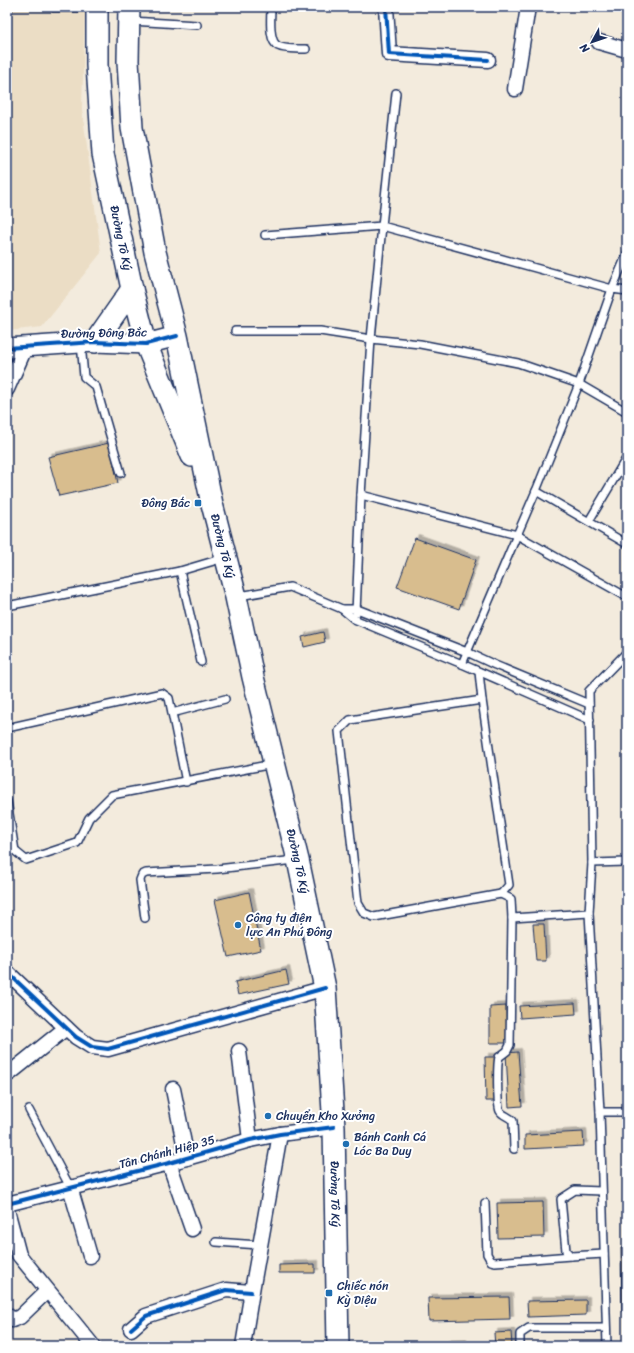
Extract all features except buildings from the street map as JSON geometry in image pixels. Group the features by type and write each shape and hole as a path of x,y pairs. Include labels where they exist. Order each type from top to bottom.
{"main road":[{"name":"Đường Tô Ký","path":"97,7 97,65 103,154 132,289 146,344 212,504"},
{"name":"Đường Tô Ký","path":"128,14 128,61 132,128 155,252 177,336 212,504 236,597 253,677 298,860 325,988 334,1127 338,1346"},
{"path":"88,343 132,289"}],"street":[{"path":"386,7 389,54 488,60"},
{"path":"515,89 528,7"},
{"path":"599,42 627,50"},
{"name":"Đường Đông Bắc","path":"7,348 88,343 146,344 177,336"},
{"path":"7,389 26,346"},
{"path":"7,973 84,1043 92,1047 108,1049 325,988"},
{"path":"10,1073 66,1028"},
{"path":"239,1051 250,1140"},
{"path":"173,1089 187,1158"},
{"name":"Tân Chánh Hiệp 35","path":"7,1204 169,1163 250,1140 280,1134 334,1127"},
{"path":"243,1346 251,1292 280,1134"},
{"path":"169,1163 192,1229"},
{"path":"70,1187 90,1256"},
{"path":"7,1210 19,1256 91,1345"},
{"path":"131,1329 146,1316 216,1292 232,1290 251,1292"},
{"path":"7,1315 12,1320 20,1317 47,1291"}],"lane":[{"path":"271,7 271,37 277,46 283,48 306,49"},
{"path":"128,14 197,25"},
{"path":"354,619 357,609 361,495 372,339 396,93"},
{"path":"265,235 382,226 612,289 627,291"},
{"path":"462,664 536,491 579,384 612,289 627,254"},
{"path":"235,331 320,331 372,339 420,344 518,363 579,384 627,412"},
{"path":"88,343 84,377 96,387 121,473"},
{"path":"589,521 627,457"},
{"path":"536,491 627,544"},
{"path":"361,495 517,535 627,597"},
{"path":"7,606 180,571 226,557"},
{"path":"180,571 201,662"},
{"path":"236,597 290,587 342,609 354,619 590,720"},
{"path":"342,609 357,609 467,652 495,666 590,704"},
{"path":"607,1346 600,1112 589,913 592,863 589,691 627,652"},
{"path":"479,672 509,885 501,894"},
{"path":"7,728 162,693 169,698 186,782"},
{"path":"172,713 226,699"},
{"path":"482,700 350,720 339,731 358,903 364,913 374,917 501,894 511,899 510,1045 507,1051 499,1057 498,1067 499,1105 501,1113 513,1121 514,1149"},
{"path":"7,801 15,851 26,860 77,843 89,818 112,795 275,764"},
{"path":"145,918 140,880 142,875 146,873 217,869 298,860"},
{"path":"592,863 627,862"},
{"path":"512,918 589,913"},
{"path":"29,1110 70,1187"},
{"path":"600,1112 627,1112"},
{"path":"571,1256 566,1251 561,1199 575,1190 602,1191"},
{"path":"485,1203 487,1254 491,1261 495,1262 604,1254"},
{"path":"216,1242 260,1245"},
{"path":"520,1346 520,1334 529,1328 606,1328"}],"shaded area":[{"path":"7,7 85,7 82,109 101,253 42,327 7,331"}],"cycle path":[{"path":"386,7 389,54 488,60"},
{"path":"7,348 95,342 146,344 177,336"},
{"path":"7,972 76,1037 92,1047 108,1049 325,988"},
{"path":"7,1204 169,1163 250,1140 280,1134 334,1127"},
{"path":"131,1329 146,1316 226,1290 251,1292"}],"place":[{"name":"Đông Bắc","path":"198,503"},
{"name":"Công ty điện lực An Phú Đông","path":"238,925"},
{"name":"Chuyển Kho Xưởng","path":"268,1116"},
{"name":"Bánh Canh Cá Lóc Ba Duy","path":"346,1144"},
{"name":"Chiếc nón Kỳ Diệu","path":"329,1293"}]}
